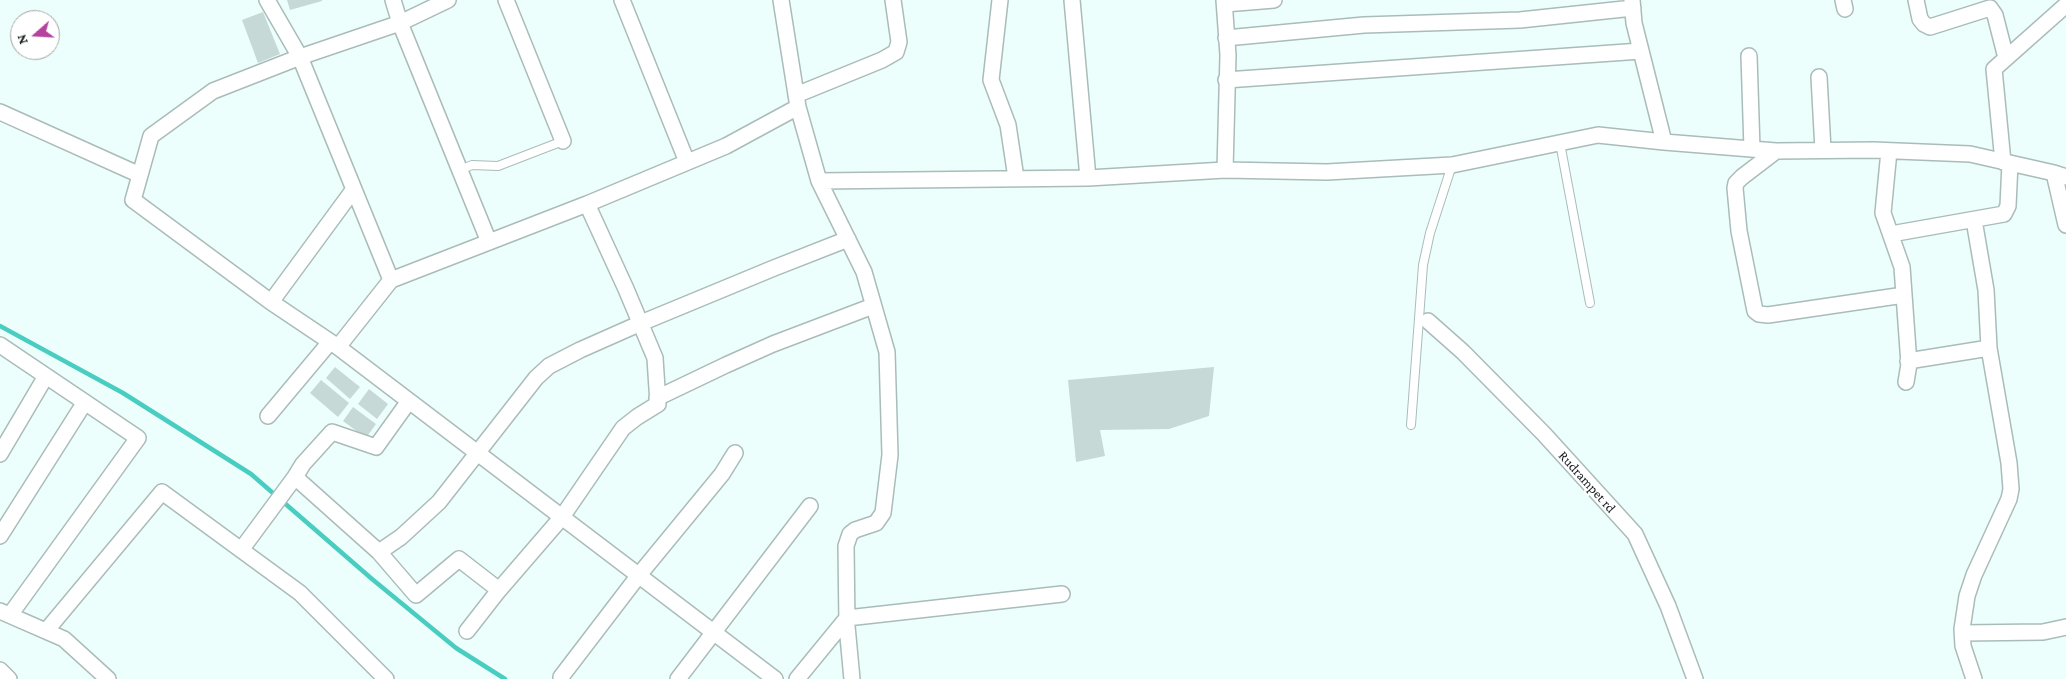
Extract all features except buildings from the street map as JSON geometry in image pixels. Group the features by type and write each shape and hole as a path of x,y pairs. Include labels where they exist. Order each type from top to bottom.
{"street":[{"path":"267,0 300,57 391,280"},
{"path":"393,0 400,23 489,242"},
{"path":"448,0 400,23 300,57 213,91 151,136 133,200 271,302 334,344 776,679"},
{"path":"506,0 563,141"},
{"path":"622,0 687,162"},
{"path":"780,0 797,101 819,181 864,272 887,352 890,455 883,513 876,523 854,530 850,534 846,546 847,618 852,679"},
{"path":"268,416 391,280 587,204 726,146 797,101 882,60 896,52 899,42 893,0"},
{"path":"1000,0 990,80 1008,125 1016,178"},
{"path":"1072,0 1088,178"},
{"path":"1225,170 1226,38 1224,2 1274,0"},
{"path":"1916,0 1920,19 1930,27 1990,8 1995,15 2006,58"},
{"path":"1226,38 1364,25 1520,20 1632,4 1641,51 1664,142"},
{"path":"1891,234 2001,215 2006,211 2008,206 2006,162 1994,69 2066,5"},
{"path":"1226,80 1641,51"},
{"path":"1749,56 1752,149"},
{"path":"1819,77 1822,150"},
{"path":"0,112 140,175"},
{"path":"819,181 1088,178 1225,170 1327,172 1452,165 1598,135 1776,151 1889,151 1970,154 2060,175 2066,225"},
{"path":"1776,151 1742,177 1736,183 1735,188 1739,231 1755,311 1768,315 1904,295"},
{"path":"1889,151 1883,213 1902,267 1908,361 1906,382"},
{"path":"271,302 354,189"},
{"path":"467,631 499,590 562,517 623,428 637,416 658,404 655,358 587,204"},
{"path":"1974,220 1986,290 1989,348 2009,463 2011,489 2009,500 1966,596 1962,633 1963,646 1974,679"},
{"path":"379,552 402,537 439,502 536,378 548,366 641,323 848,239"},
{"path":"657,398 749,355 874,306"},
{"name":"Rudrampet rd","path":"1428,320 1544,434 1635,534 1668,606 1695,679"},
{"path":"1908,361 1989,348"},
{"path":"2,352 46,376 138,438 5,613 64,639 108,679"},
{"path":"0,454 46,376"},
{"path":"241,550 303,464 332,432 376,447 409,401"},
{"path":"0,536 85,402"},
{"path":"561,677 639,575 722,474 735,453"},
{"path":"292,480 379,552 416,595 459,559 499,590"},
{"path":"46,631 162,492 300,593 386,679"},
{"path":"678,679 810,506"},
{"path":"797,679 847,618 1062,594"},
{"path":"1962,633 2036,633 2066,627"},
{"path":"0,670 9,679"}],"lane":[{"path":"460,170 472,165 498,166 563,141"},
{"path":"1560,143 1590,303"},
{"path":"1412,425 1423,266 1430,233 1452,165"}],"waterway":[{"path":"0,326 123,393 251,474 372,579 456,648 505,679"}]}
